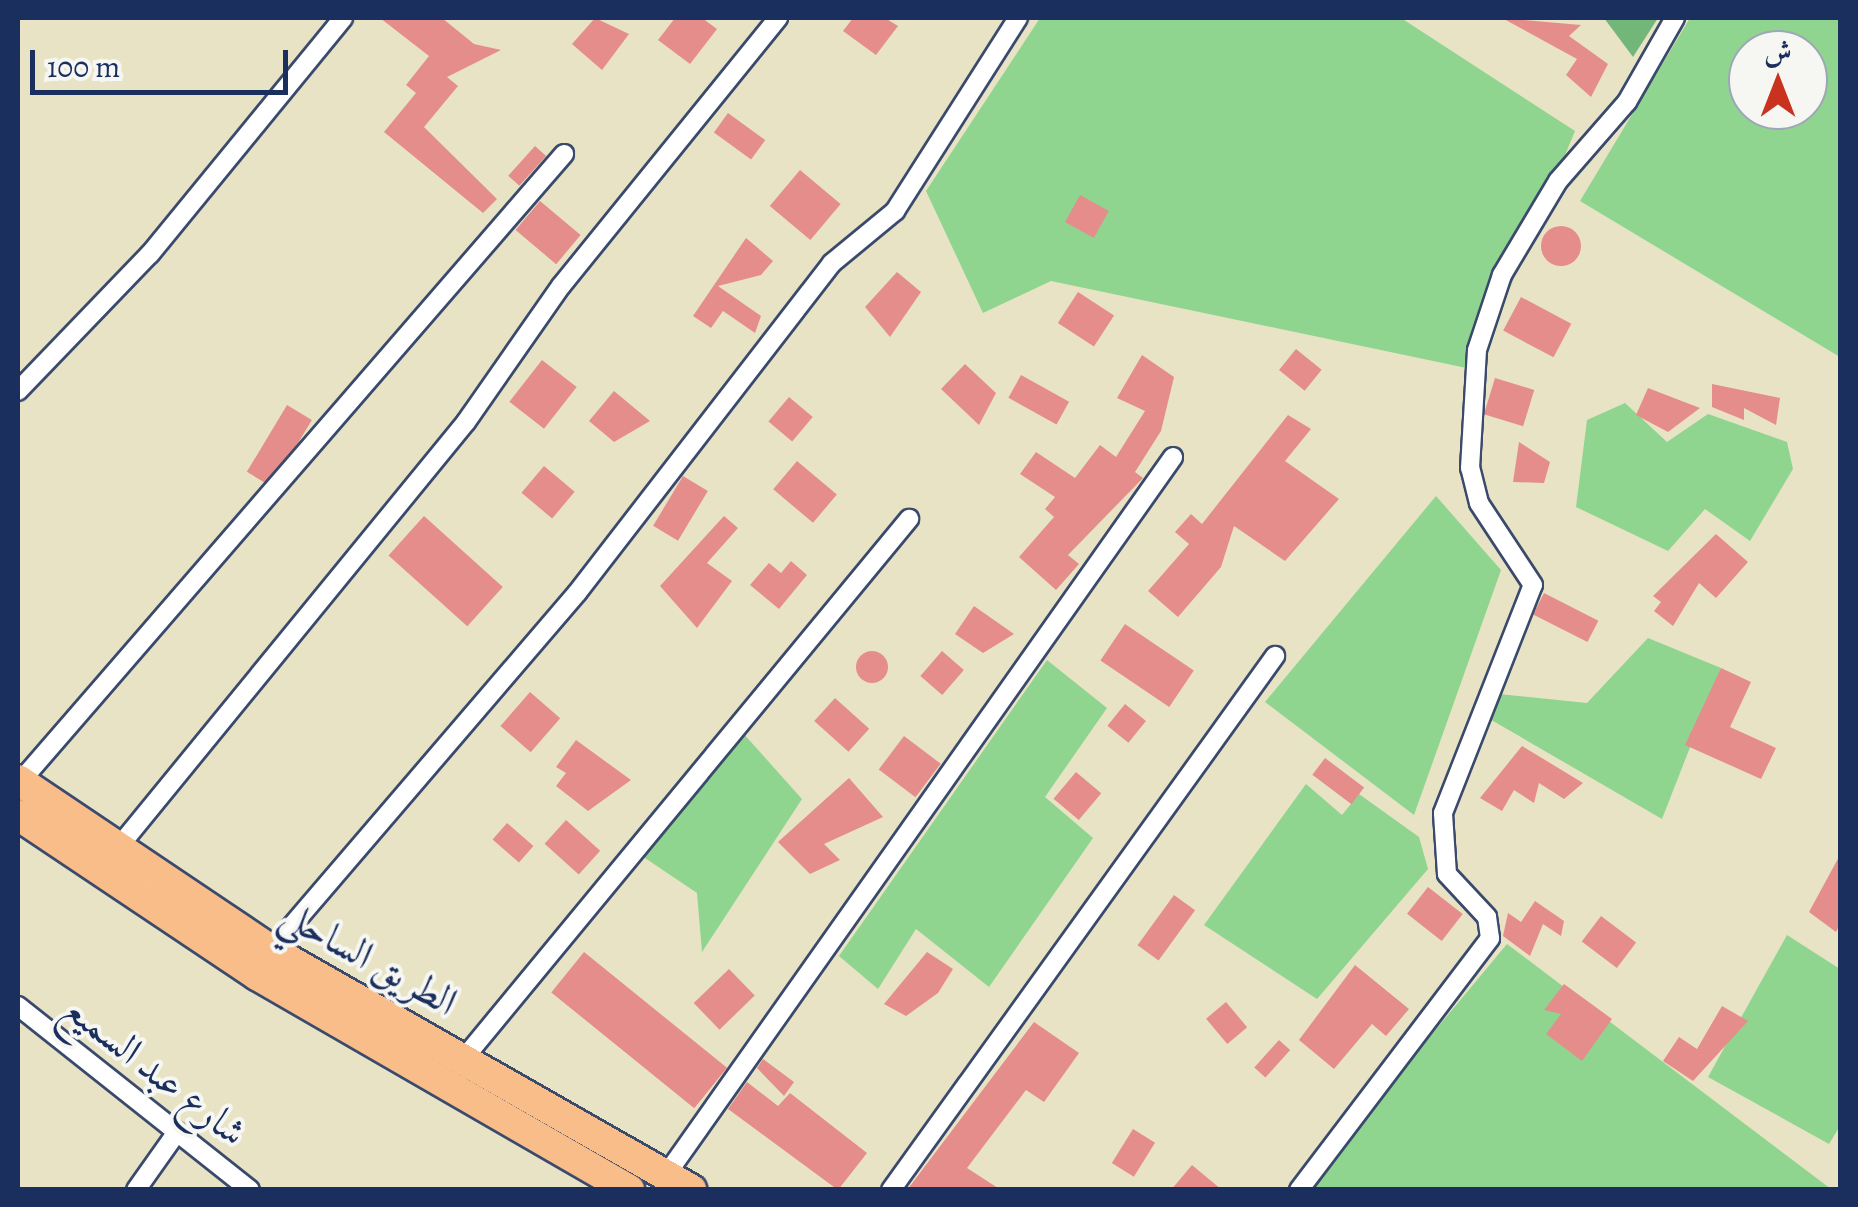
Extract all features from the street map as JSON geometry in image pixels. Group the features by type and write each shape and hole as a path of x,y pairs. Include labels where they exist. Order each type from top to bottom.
{"highway":[{"name":"الطريق الساحلي","path":"19,781 271,950 679,1182"},
{"name":"الطريق الساحلي","path":"18,815 257,975 628,1190"}],"street":[{"path":"18,391 150,254 343,18"},
{"path":"117,849 466,422 562,286 778,18"},
{"path":"271,950 578,593 832,263 894,211 1018,18"},
{"path":"1299,1190 1490,938 1487,917 1447,874 1442,814 1533,585 1479,504 1470,468 1477,350 1502,275 1558,181 1627,102 1675,18"},
{"path":"19,781 564,154"},
{"path":"679,1182 1173,457"},
{"path":"466,1058 909,519"},
{"path":"890,1190 1275,656"},
{"name":"شارع عبد السميع","path":"18,1006 250,1190"},
{"path":"136,1190 177,1132"}],"green space":[{"path":"1040,18 1401,18 1575,131 1476,370 1051,281 983,313 926,191"},
{"path":"1604,18 1658,18 1633,57"},
{"path":"1690,18 1840,18 1840,357 1580,201"},
{"path":"1625,403 1667,442 1708,414 1787,442 1793,469 1750,541 1705,509 1668,551 1576,507 1587,420"},
{"path":"1436,496 1501,570 1414,815 1265,702"},
{"path":"1648,638 1721,668 1662,819 1481,714 1499,694 1587,703"},
{"path":"1047,660 1107,708 1045,797 1093,838 989,987 916,929 878,989 839,956"},
{"path":"742,732 802,799 702,952 697,893 642,856"},
{"path":"1306,784 1342,815 1359,794 1419,837 1428,869 1317,999 1204,925"},
{"path":"1787,935 1840,969 1840,1126 1829,1144 1708,1077"},
{"path":"1507,944 1831,1189 1302,1190"}],"building":[{"path":"380,18 442,18 474,44 501,50 447,77 458,86 424,127 497,199 483,213 384,132 416,93 406,85 429,56"},
{"path":"595,18 629,34 602,70 572,44"},
{"path":"675,18 702,18 717,29 690,64 658,40"},
{"path":"853,18 885,18 898,26 876,55 843,31"},
{"path":"1502,18 1581,25 1569,36 1608,64 1591,97 1566,75 1577,59"},
{"path":"728,113 765,140 751,159 714,132"},
{"path":"535,146 546,156 519,186 508,176"},
{"path":"800,170 841,204 810,240 770,206"},
{"path":"1080,195 1109,211 1094,238 1065,222"},
{"path":"540,201 581,235 556,264 516,230"},
{"path":"1561,226 1575,232 1581,246 1575,260 1561,266 1547,260 1541,246 1547,232"},
{"path":"746,238 773,261 761,275 718,286 761,316 755,333 723,311 711,328 693,316"},
{"path":"897,272 921,292 890,337 865,307"},
{"path":"1078,292 1114,315 1094,346 1058,323"},
{"path":"1521,297 1571,324 1553,357 1503,331"},
{"path":"1296,349 1322,370 1305,391 1279,370"},
{"path":"1142,355 1174,377 1161,431 1135,472 1143,478 1068,555 1079,564 1056,590 1019,557 1054,517 1045,509 1055,497 1020,474 1036,452 1075,478 1100,445 1116,457 1145,411 1117,398"},
{"path":"542,360 577,387 544,429 509,402"},
{"path":"965,364 996,393 979,425 941,389"},
{"path":"1021,375 1069,402 1056,424 1008,398"},
{"path":"1495,378 1534,390 1523,426 1484,414"},
{"path":"1712,384 1780,398 1776,425 1744,408 1744,420 1712,407"},
{"path":"1648,388 1700,408 1668,432 1636,415"},
{"path":"614,391 650,421 614,442 589,421"},
{"path":"789,397 813,417 792,441 768,422"},
{"path":"287,405 312,420 272,487 247,472"},
{"path":"1288,415 1311,429 1285,461 1339,499 1285,561 1234,526 1221,567 1178,617 1148,591 1189,544 1175,532 1191,514 1202,524"},
{"path":"1519,442 1550,462 1544,483 1513,482"},
{"path":"797,461 837,494 813,523 773,489"},
{"path":"544,466 575,492 552,519 522,493"},
{"path":"683,476 708,491 678,541 653,526"},
{"path":"424,516 503,587 467,626 389,555"},
{"path":"724,516 738,528 707,563 732,581 697,628 660,586"},
{"path":"1716,534 1748,562 1716,598 1699,583 1673,626 1654,611 1661,602 1653,596"},
{"path":"791,561 807,575 779,609 750,585 769,563 781,573"},
{"path":"1544,593 1598,621 1587,642 1533,614"},
{"path":"974,606 1014,634 983,653 955,634"},
{"path":"1125,624 1194,670 1169,707 1100,660"},
{"path":"872,651 883,656 888,667 883,678 872,683 861,678 856,667 861,656"},
{"path":"942,651 964,670 942,695 920,676"},
{"path":"1721,668 1751,682 1730,727 1776,748 1761,779 1685,745"},
{"path":"530,692 560,718 531,752 500,726"},
{"path":"835,698 869,729 848,752 814,721"},
{"path":"1125,704 1146,721 1128,743 1107,726"},
{"path":"904,736 941,764 915,797 879,770"},
{"path":"576,740 631,780 588,811 556,786 566,773 556,767"},
{"path":"1522,746 1583,783 1564,799 1539,783 1534,803 1514,790 1502,811 1480,798"},
{"path":"1325,758 1364,787 1351,804 1312,775"},
{"path":"1076,772 1101,793 1079,820 1054,799"},
{"path":"849,778 883,817 824,844 840,860 810,874 778,842"},
{"path":"566,820 600,851 579,875 545,844"},
{"path":"507,823 533,846 519,863 493,840"},
{"path":"1840,855 1840,924 1836,932 1809,912"},
{"path":"1428,887 1463,914 1442,941 1407,914"},
{"path":"1174,895 1195,910 1159,960 1138,945"},
{"path":"1535,901 1564,921 1561,936 1543,924 1530,956 1503,936 1508,913 1521,922"},
{"path":"1601,916 1636,942 1617,968 1582,942"},
{"path":"584,952 727,1068 694,1108 551,992"},
{"path":"927,952 953,969 938,993 906,1016 884,1004"},
{"path":"1355,965 1409,1009 1386,1036 1372,1024 1334,1069 1299,1040"},
{"path":"729,969 755,996 719,1030 694,1003"},
{"path":"1564,984 1612,1019 1582,1061 1546,1034 1561,1014 1544,1010"},
{"path":"1226,1002 1247,1027 1227,1044 1206,1019"},
{"path":"1722,1006 1748,1021 1693,1081 1663,1061 1679,1037 1697,1049"},
{"path":"1034,1022 1079,1053 1044,1102 1026,1090 967,1168 1001,1190 907,1190"},
{"path":"1279,1040 1290,1050 1265,1078 1254,1067"},
{"path":"763,1059 794,1082 784,1096 757,1068"},
{"path":"747,1082 778,1106 790,1093 867,1153 838,1190 728,1109"},
{"path":"1133,1129 1155,1143 1134,1177 1112,1163"},
{"path":"1192,1165 1222,1190 1171,1190"}]}
